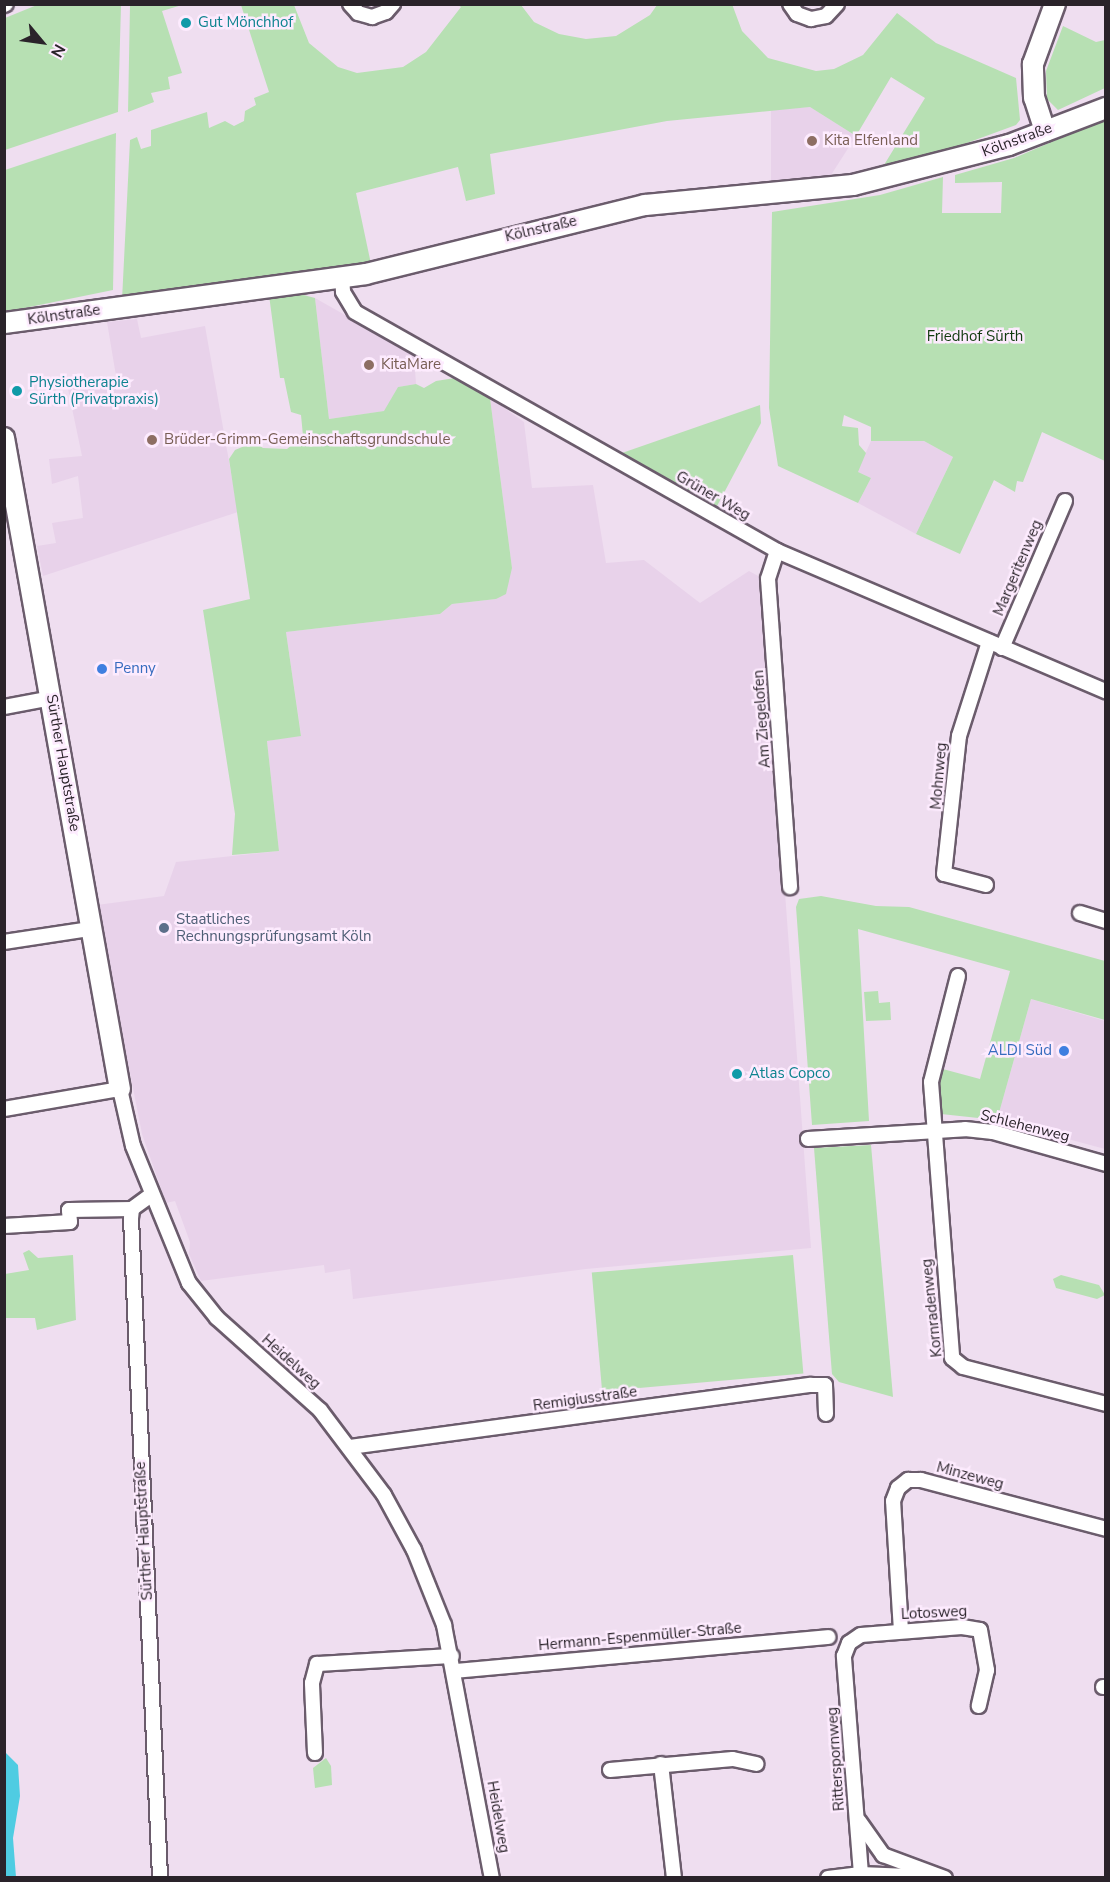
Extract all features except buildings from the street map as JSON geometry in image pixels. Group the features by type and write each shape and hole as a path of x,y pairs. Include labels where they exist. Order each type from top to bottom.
{"street":[{"path":"350,4 358,13 372,17 386,12 393,4"},
{"path":"790,4 797,14 811,19 826,16 837,4"},
{"path":"1045,131 1034,98 1033,64 1055,4"},
{"name":"Kölnstraße","path":"1073,119 1106,99"},
{"name":"Kölnstraße","path":"4,323 342,278 426,261 502,238 645,206 710,198 750,198 871,181 936,167 1106,108"},
{"name":"Grüner Weg","path":"342,278 343,292 355,312 777,551 1106,691"},
{"name":"Sürther Hauptstraße","path":"4,438 120,1089"},
{"name":"Margeritenweg","path":"995,645 1065,501"},
{"name":"Am Ziegelofen","path":"777,551 768,579 790,887"},
{"name":"Mohnweg","path":"986,885 944,874 959,736 995,645"},
{"path":"4,707 52,698"},
{"path":"1080,913 1106,921"},
{"path":"4,942 90,929"},
{"path":"935,1129 933,1066 958,976"},
{"path":"4,1109 120,1089"},
{"name":"Heidelweg","path":"120,1089 128,1132 151,1194 180,1265 198,1296 320,1410 384,1495 410,1541 430,1585 452,1656 492,1878"},
{"name":"Schlehenweg","path":"808,1139 935,1129 993,1132 1106,1164"},
{"name":"Kornradenweg","path":"935,1129 954,1362 1106,1404"},
{"path":"4,1226 70,1222 69,1210 132,1209 151,1194"},
{"name":"Sürther Hauptstraße","path":"132,1209 160,1878"},
{"name":"Remigiusstraße","path":"350,1447 825,1385 826,1414"},
{"name":"Minzeweg","path":"902,1631 893,1501 898,1488 908,1480 921,1480 1106,1529"},
{"name":"Lotosweg","path":"849,1643 861,1635 962,1627 980,1630 987,1670 979,1706"},
{"name":"Hermann-Espenmüller-Straße","path":"455,1671 828,1636"},
{"name":"Ritterspornweg","path":"849,1643 844,1656 861,1874"},
{"path":"315,1753 312,1683 317,1664 452,1656"},
{"path":"610,1770 733,1759 756,1764"},
{"path":"661,1764 674,1878"},
{"path":"857,1818 876,1851 945,1878"},
{"path":"828,1878 861,1874 938,1878"}],"shaded area":[{"name":"Kita Elfenland","path":"810,107 856,136 831,175 771,182 771,110"},
{"name":"KitaMare","path":"315,298 414,354 416,384 398,387 385,411 329,419"},
{"name":"Brüder-Grimm-Gemeinschaftsgrundschule","path":"137,319 141,338 205,326 238,512 43,576 37,546 56,543 52,523 83,518 78,476 52,484 49,459 82,456 68,389 117,382 107,322"},
{"path":"490,398 524,422 532,488 593,485 606,563 644,560 700,603 749,571 762,578 811,1248 586,1269 353,1299 350,1269 325,1273 324,1265 201,1281 189,1254 190,1242 175,1201 166,1203 142,1134 97,905 164,896 176,862 279,851 267,741 301,735 286,632 440,614 452,604 496,599 512,568"},
{"path":"871,441 924,441 953,457 916,534 858,503 871,478 857,472"},
{"path":"1031,999 1105,1021 1105,1149 997,1120"}],"green space":[{"path":"732,4 742,31 768,58 816,71 834,69 863,55 897,13 936,43 1016,78 1020,120 1016,125 956,147 884,165 925,98 891,77 856,136 810,107 667,121 490,154 495,194 466,201 458,167 356,193 371,264 122,300 130,140 137,137 141,149 151,146 151,130 207,112 209,128 225,121 234,126 244,121 245,111 256,105 254,98 269,92 241,5 294,5 309,43 338,67 357,73 403,67 426,52 461,7 458,5 521,5 534,22 559,34 586,39 616,36 650,15 657,5"},
{"path":"37,5 121,5 118,112 5,150 5,18"},
{"path":"130,5 182,5 162,11 182,73 168,77 170,89 151,93 154,102 128,112"},
{"path":"1063,26 1096,42 1105,40 1105,88 1058,110 1047,99 1046,71"},
{"name":"Friedhof Sürth","path":"1105,119 1105,461 1042,432 1023,482 1017,481 1015,492 994,480 960,554 916,534 953,457 924,441 871,441 871,427 844,415 842,426 858,428 859,445 866,453 858,472 871,478 858,503 778,466 769,408 772,212 880,195 943,177 942,213 1001,213 1002,182 955,183 955,175 1014,158"},
{"path":"116,133 113,290 5,312 5,170"},
{"path":"296,293 315,298 329,419 384,411 398,387 416,384 424,388 436,381 455,378 490,398 512,568 506,594 496,599 452,604 440,614 286,632 301,736 267,741 279,851 232,855 235,814 203,610 250,599 229,459 235,450 254,442 263,448 287,449 303,436 301,415 291,412 284,378 280,378 269,295"},
{"path":"760,405 761,423 717,506 622,453"},
{"path":"821,896 876,906 909,907 1105,961 1105,1020 1031,999 997,1120 941,1114 939,1068 980,1079 1010,971 858,929 869,1121 812,1125 796,907 799,899"},
{"path":"878,991 879,1003 890,1002 891,1020 866,1021 864,992"},
{"path":"871,1145 893,1397 839,1382 832,1374 814,1148"},
{"path":"29,1250 38,1258 73,1255 76,1320 37,1330 35,1318 5,1318 5,1274 29,1270 23,1253"},
{"path":"793,1255 803,1374 602,1391 592,1273"},
{"path":"1061,1275 1099,1285 1105,1295 1097,1299 1056,1288 1053,1279"},
{"path":"326,1758 331,1766 332,1785 315,1788 313,1768"}],"water":[{"path":"5,1752 18,1765 20,1796 13,1838 16,1877 5,1877"}],"place":[{"name":"Gut Mönchhof","path":"186,23"},
{"name":"Kita Elfenland","path":"812,141"},
{"name":"KitaMare","path":"369,365"},
{"name":"Physiotherapie Sürth (Privatpraxis)","path":"17,391"},
{"name":"Brüder-Grimm-Gemeinschaftsgrundschule","path":"152,440"},
{"name":"Penny","path":"102,669"},
{"name":"Staatliches Rechnungsprüfungsamt Köln","path":"164,928"},
{"name":"ALDI Süd","path":"1064,1051"},
{"name":"Atlas Copco","path":"737,1074"}]}
